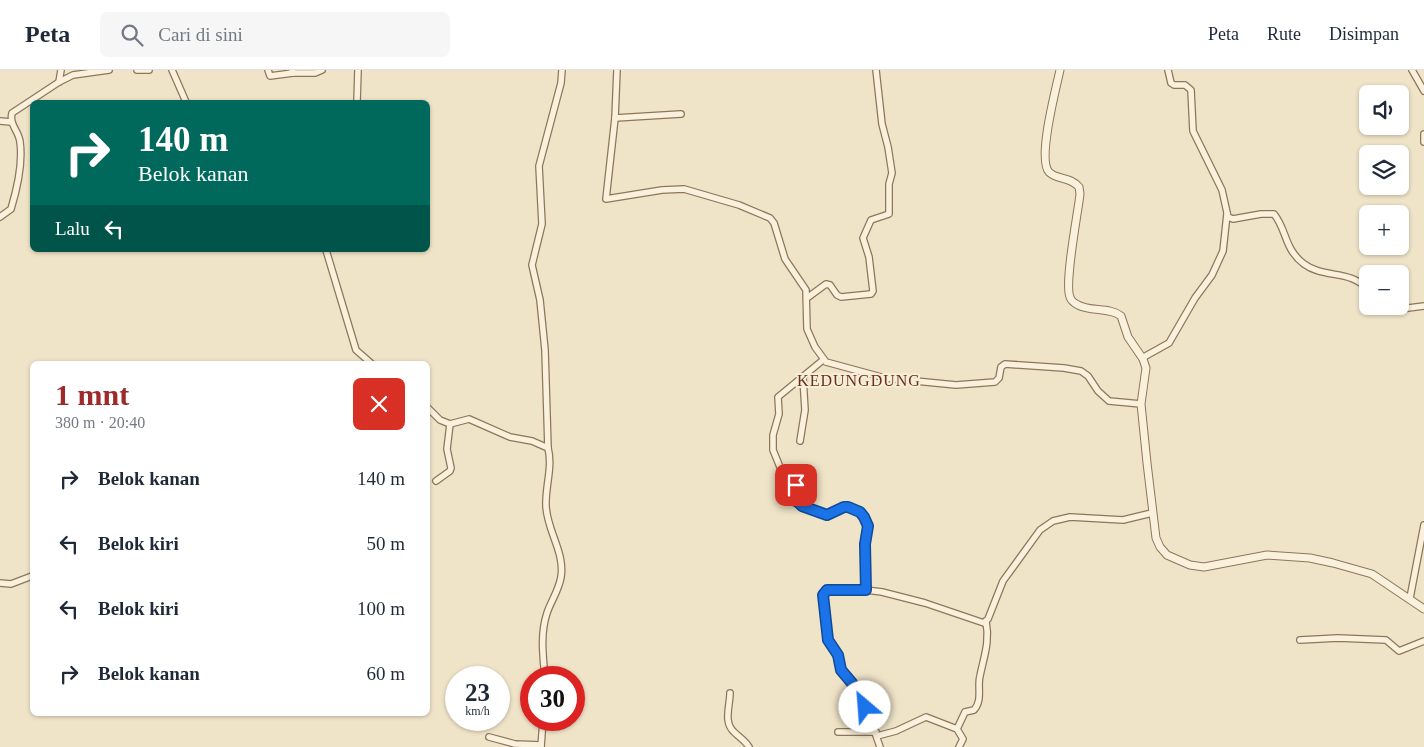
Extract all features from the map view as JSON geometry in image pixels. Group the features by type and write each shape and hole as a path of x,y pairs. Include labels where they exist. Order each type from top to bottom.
{"street":[{"path":"58,82 62,70"},
{"path":"31,100 58,82 81,72 109,70"},
{"path":"137,70 149,70"},
{"path":"172,70 185,100"},
{"path":"268,70 270,76 322,70"},
{"path":"357,100 358,70"},
{"path":"544,666 542,653 546,618 561,578 562,570 559,549 550,527 546,507 550,459 545,350 540,300 532,265 542,224 539,166 561,83 562,70"},
{"path":"617,70 615,118 606,199 662,190 684,189 761,213 770,218 774,223 785,259 806,290 808,329 814,347 823,360 829,364 869,375 956,385 995,382 999,378 1000,367 1005,364 1074,369 1086,373 1098,391 1109,401 1114,403 1141,404"},
{"path":"807,298 826,284 830,285 837,295 842,297 871,294 873,291 869,257 863,238 871,220 889,214 889,184 892,176 888,147 882,124 876,70"},
{"path":"1060,70 1044,152 1047,170 1052,174 1075,183 1079,187 1080,194 1069,278 1069,296 1072,301 1080,306 1112,311 1121,316 1128,337 1142,358 1146,368 1141,404 1152,513 1156,538 1160,546 1167,554 1190,565 1204,567 1267,555 1310,558 1354,568 1372,574 1424,609"},
{"path":"1142,358 1169,344 1195,298 1212,275 1222,251 1227,214 1222,190 1194,131 1191,90 1185,85 1174,85 1171,83 1168,70"},
{"path":"1412,70 1424,91"},
{"path":"0,218 11,209 20,158 20,142 18,133 11,122 12,113 30,101"},
{"path":"615,118 681,114"},
{"path":"0,121 11,122"},
{"path":"1424,134 1424,142"},
{"path":"1227,214 1232,219 1261,214 1274,214 1286,243 1303,264 1324,273 1350,277 1359,284"},
{"path":"327,252 356,350 369,361"},
{"path":"1409,308 1424,306"},
{"path":"823,360 778,397 779,414 773,435 773,450 782,472 784,492 791,501 827,515 848,507 860,512 864,517 868,526 865,544 866,590"},
{"path":"800,441 805,410 803,378"},
{"path":"430,410 440,420 450,424 470,419 475,420 510,437 532,441 548,448"},
{"path":"436,481 450,471 451,468 447,449 450,424"},
{"path":"802,506 793,497 793,493 796,485 806,472"},
{"path":"957,729 965,712 974,710 979,702 979,677 988,640 986,621 1003,581 1040,530 1053,521 1070,517 1123,520 1152,513"},
{"path":"1410,598 1424,526"},
{"path":"0,583 11,584 30,577"},
{"path":"880,747 877,734 858,693 841,670 838,655 828,640 823,595 827,590 866,590 925,603 982,623 986,621"},
{"path":"1300,640 1338,638 1386,640 1399,651 1424,641"},
{"path":"730,693 727,722 749,747"},
{"path":"838,732 877,734 896,731 926,717 957,729 963,739 959,747"},
{"path":"489,737 515,744 541,746 542,731"}],"district":[{"name":"KEDUNGDUNG","path":"859,380"}],"route":[{"path":"796,485 793,497 802,506 827,515 844,507 851,507 860,512 868,526 865,544 866,590 827,590 823,595 826,608 826,633 828,640 838,655 841,670 852,683 865,707"}]}
